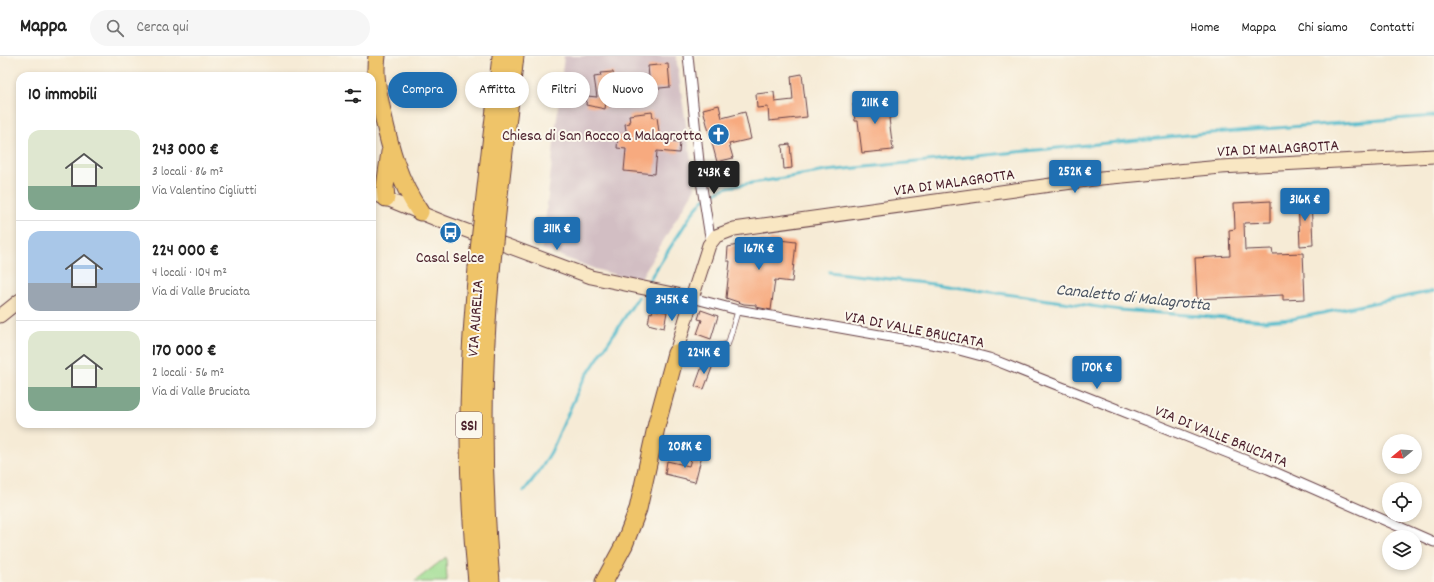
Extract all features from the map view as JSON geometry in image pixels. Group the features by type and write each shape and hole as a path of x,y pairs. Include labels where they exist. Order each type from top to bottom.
{"highway":[{"path":"375,72 377,56"},
{"path":"489,56 491,75 482,166 491,204"},
{"name":"VIA AURELIA","path":"477,582 472,533 470,471 469,414 471,350 484,269 491,204 501,56"},
{"name":"VIA AURELIA","path":"491,204 515,56"},
{"path":"376,78 393,161 395,186 391,193 379,195"},
{"path":"376,178 393,161"},
{"path":"393,161 404,186 420,212"},
{"name":"VIA AURELIA","path":"484,269 483,467 491,582"},
{"path":"604,582 624,545 638,509 657,423 676,353"},
{"path":"483,467 494,516 502,582"}],"main road":[{"name":"VIA DI MALAGROTTA","path":"711,240 720,234 734,229 1101,178 1221,167 1434,156"},
{"path":"379,195 591,277 692,298"},
{"path":"676,353 711,240"},
{"path":"0,316 16,303"}],"street":[{"path":"688,56 701,181 711,240"},
{"name":"VIA DI VALLE BRUCIATA","path":"692,298 738,310 948,347 990,358 1268,469 1434,542"}],"lane":[{"path":"676,353 728,344 738,310"}],"shaded area":[{"path":"564,56 676,56 695,188 639,281 595,269 542,249 558,108 590,108 590,72 562,72"}],"green space":[{"path":"446,557 447,582 414,582"}],"building":[{"path":"668,64 670,87 658,88 658,72 649,72 648,66"},
{"path":"802,74 807,117 769,121 768,107 757,108 756,94 774,92 775,102 793,100 791,76"},
{"path":"598,76 598,108 590,106 590,96 597,97 594,77"},
{"path":"892,100 894,117 889,118 893,150 862,153 858,121 855,121 853,104"},
{"path":"719,105 722,118 745,112 751,139 729,144 733,158 717,162 703,109"},
{"path":"652,112 653,118 657,117 660,140 680,142 679,153 657,151 655,174 624,171 626,149 617,148 618,136 627,137 625,124 630,123 629,115"},
{"path":"790,144 792,168 784,169 782,145"},
{"path":"1298,199 1311,199 1313,245 1300,246"},
{"path":"1271,201 1271,222 1244,223 1245,250 1272,249 1273,254 1303,253 1305,299 1283,300 1283,295 1197,299 1195,258 1230,256 1229,230 1235,229 1234,203"},
{"path":"771,239 796,242 792,282 775,280 771,310 726,298 730,261 727,261 728,247 761,240 770,241"},
{"path":"653,309 667,312 664,328 648,324 650,312 652,313"},
{"path":"701,310 718,316 711,339 697,334 702,320 698,319"},
{"path":"704,361 713,365 704,389 695,386"},
{"path":"693,452 702,455 695,482 665,474 667,461 689,466"}],"waterway":[{"path":"646,285 693,212 704,199 728,187 826,171 1198,134 1434,116"},
{"name":"Canaletto di Malagrotta","path":"829,272 933,284 1120,310 1265,321 1292,319 1434,291"},
{"path":"524,491 540,470 551,452 581,384 638,297"}],"place":[{"name":"Chiesa di San Rocco a Malagrotta","path":"718,134"},
{"name":"Casal Selce","path":"450,232"}]}
